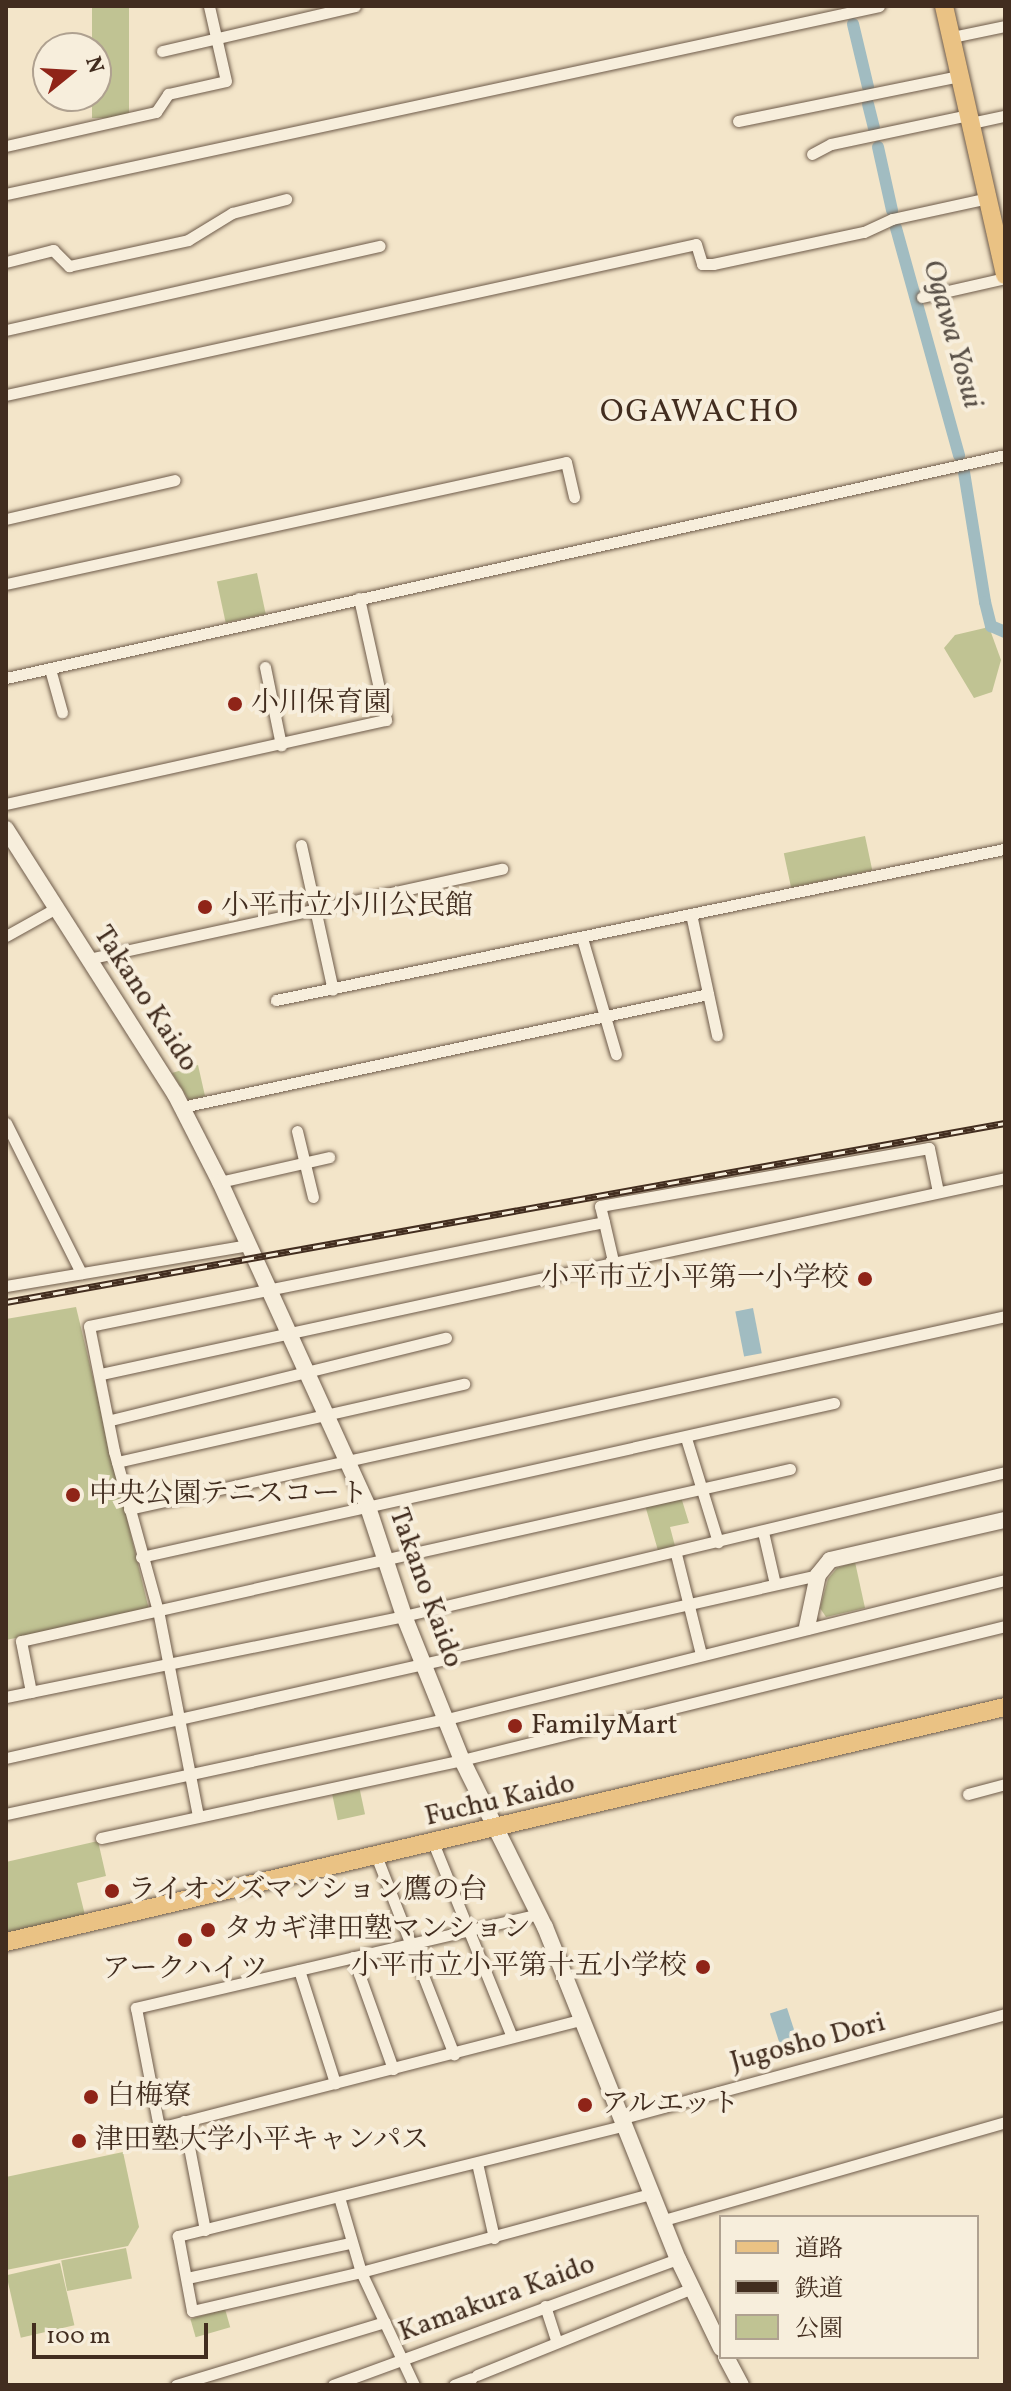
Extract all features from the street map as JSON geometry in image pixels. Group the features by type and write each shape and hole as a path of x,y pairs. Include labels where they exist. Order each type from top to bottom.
{"main road":[{"path":"944,6 1005,276"},
{"name":"Fuchu Kaido","path":"6,1942 494,1831 1005,1707"}],"street":[{"path":"6,146 156,112 168,94 226,81 219,37 209,6"},
{"path":"162,51 355,6"},
{"path":"6,194 879,6"},
{"path":"952,37 1005,26"},
{"path":"738,121 960,76"},
{"path":"812,154 831,144 970,119 1005,116"},
{"path":"6,395 696,244 702,264 713,264 864,232 892,219 988,198"},
{"path":"6,262 53,250 69,266 188,240 232,213 286,199"},
{"path":"6,330 380,246"},
{"path":"922,297 1005,276"},
{"path":"6,678 1005,455"},
{"path":"6,584 566,462 574,497"},
{"path":"6,519 134,485 175,480"},
{"path":"6,804 386,720 359,598"},
{"path":"265,667 281,745"},
{"path":"50,669 62,712"},
{"name":"Takano Kaido","path":"6,829 182,1107 220,1182 368,1507 404,1616 462,1760 494,1831 539,1914 654,2193 690,2289 719,2344"},
{"path":"301,845 333,990"},
{"path":"276,1000 1004,849"},
{"path":"88,959 314,906 502,869"},
{"path":"6,936 56,908"},
{"path":"691,914 717,1035"},
{"path":"582,938 616,1054"},
{"path":"182,1107 708,994"},
{"path":"6,1123 81,1273"},
{"path":"297,1131 313,1197"},
{"path":"613,1261 600,1206 929,1148 938,1192"},
{"path":"220,1182 329,1157"},
{"path":"101,1374 287,1331 1005,1178"},
{"path":"198,1816 158,1611 117,1462 111,1420 89,1326 604,1222"},
{"path":"6,1286 249,1245"},
{"path":"129,1509 348,1464 1005,1316"},
{"path":"111,1420 304,1370 446,1338"},
{"path":"117,1462 464,1384"},
{"path":"141,1557 834,1403"},
{"path":"686,1438 718,1542"},
{"path":"31,1692 21,1641 790,1469"},
{"path":"6,1697 404,1616 676,1554 1005,1472"},
{"path":"6,1758 425,1667 818,1575 842,1555 1005,1520"},
{"path":"763,1532 775,1584"},
{"path":"676,1554 701,1654"},
{"path":"807,1627 818,1575"},
{"path":"6,1814 447,1719 1005,1580"},
{"path":"101,1838 462,1760 1005,1626"},
{"path":"968,1794 1005,1784"},
{"path":"434,1845 512,2037"},
{"path":"377,1858 454,2054"},
{"path":"539,1914 136,2008 159,2128 582,2019"},
{"path":"353,1957 393,2069"},
{"path":"299,1970 335,2083"},
{"name":"Jugosho Dori","path":"187,2278 178,2236 477,2163 1005,2014"},
{"path":"184,2121 205,2230"},
{"path":"664,2220 1005,2122"},
{"path":"477,2163 494,2238"},
{"path":"350,2243 187,2278 192,2311 361,2272 654,2193"},
{"path":"339,2197 361,2272 414,2385"},
{"name":"Kamakura Kaido","path":"333,2385 362,2380 402,2359 678,2259"},
{"path":"454,2385 690,2289"},
{"path":"545,2306 557,2342"},
{"path":"176,2385 204,2381 385,2322"},
{"path":"727,2359 741,2385"}],"green space":[{"path":"92,6 129,6 129,118 92,118 92,112 112,112 112,32 92,32"},
{"path":"257,573 266,614 226,623 217,582"},
{"path":"989,627 1001,660 992,692 974,698 944,648 955,635"},
{"path":"865,836 872,870 791,887 784,853"},
{"path":"198,1065 205,1096 189,1100 172,1073"},
{"path":"76,1307 149,1610 6,1640 6,1319"},
{"path":"681,1497 689,1523 670,1527 675,1546 659,1554 645,1505"},
{"path":"855,1562 865,1608 826,1617 820,1608 828,1579 837,1568"},
{"path":"359,1786 365,1814 338,1820 332,1792"},
{"path":"98,1841 106,1876 77,1883 85,1915 6,1933 6,1862"},
{"path":"123,2152 139,2227 128,2246 6,2270 6,2177"},
{"path":"126,2248 132,2278 67,2291 61,2261"},
{"path":"60,2263 74,2325 21,2338 6,2275"},
{"path":"225,2309 230,2327 196,2337 190,2319"}],"water":[{"path":"753,1308 762,1353 744,1357 735,1311"},
{"path":"787,2008 801,2051 784,2056 770,2014"}],"waterway":[{"name":"Ogawa Yosui","path":"853,24 868,87"},
{"name":"Ogawa Yosui","path":"868,104 874,128"},
{"name":"Ogawa Yosui","path":"878,147 892,210"},
{"name":"Ogawa Yosui","path":"896,228 959,455"},
{"name":"Ogawa Yosui","path":"964,472 991,626 1005,632"}],"railway":[{"path":"6,1302 1005,1123"}],"place":[{"name":"小川保育園","path":"235,704"},
{"name":"小平市立小川公民館","path":"205,907"},
{"name":"小平市立小平第一小学校","path":"865,1279"},
{"name":"中央公園テニスコート","path":"73,1495"},
{"name":"FamilyMart","path":"515,1726"},
{"name":"ライオンズマンション鷹の台","path":"112,1891"},
{"name":"タカギ津田塾マンション","path":"208,1930"},
{"name":"アークハイツ","path":"185,1940"},
{"name":"小平市立小平第十五小学校","path":"703,1967"},
{"name":"白梅寮","path":"91,2097"},
{"name":"アルエット","path":"585,2105"},
{"name":"津田塾大学小平キャンパス","path":"79,2141"}],"district":[{"name":"OGAWACHO","path":"700,413"}]}
